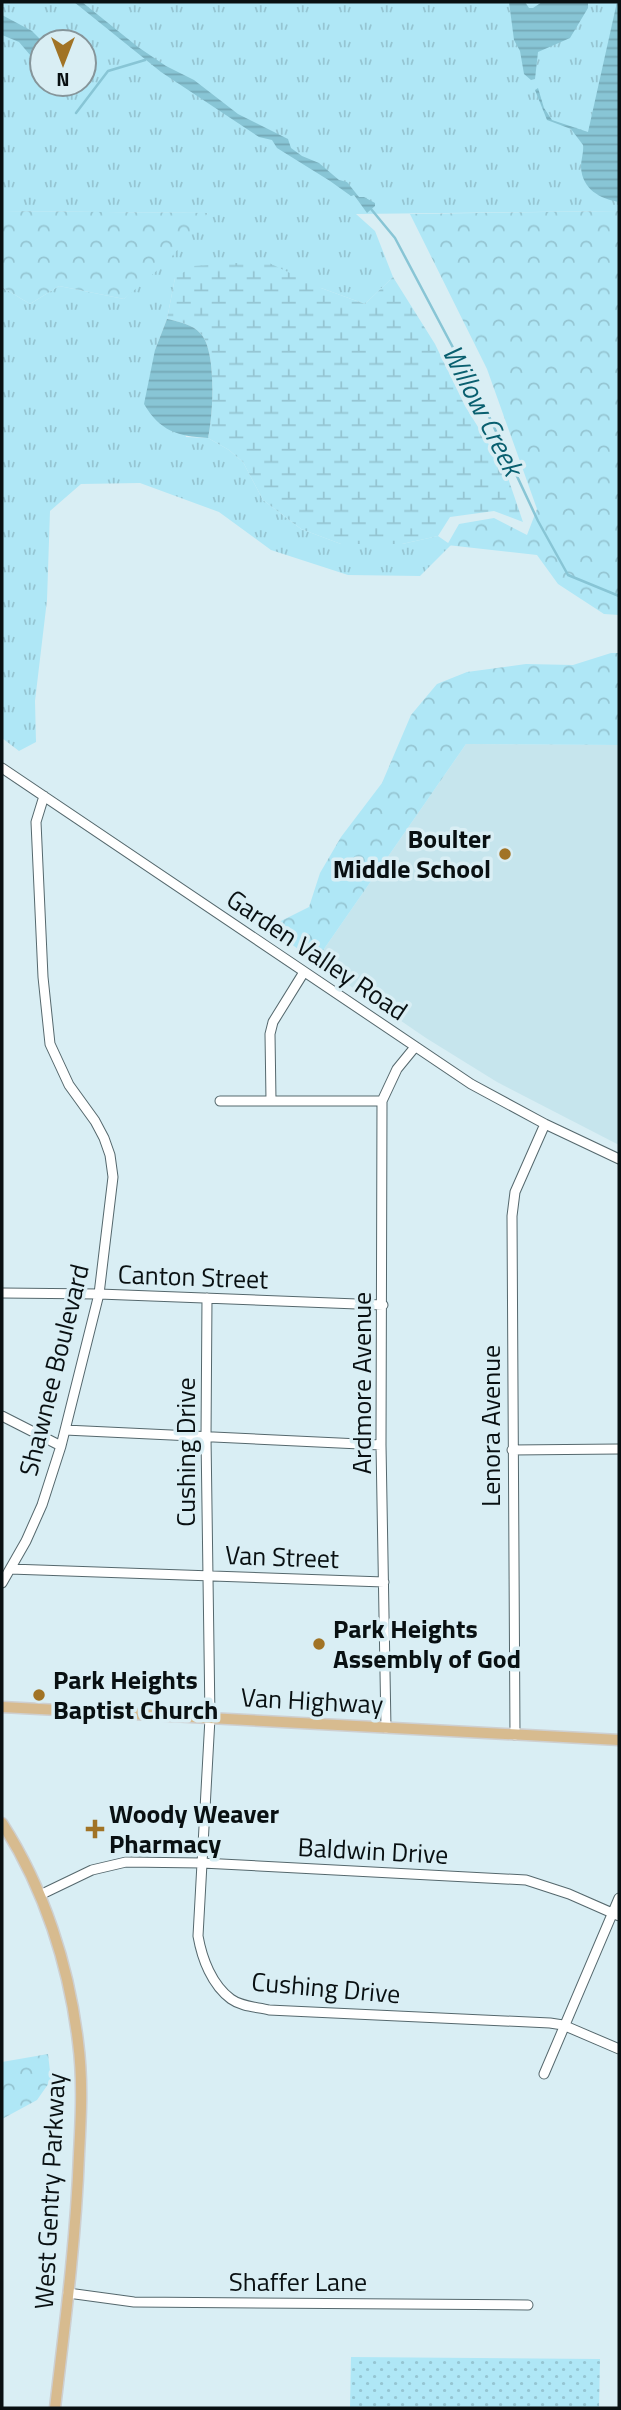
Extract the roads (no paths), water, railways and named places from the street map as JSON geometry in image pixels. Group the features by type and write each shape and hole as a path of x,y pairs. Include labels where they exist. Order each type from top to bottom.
{"main road":[{"name":"Van Highway","path":"2,1707 619,1740"},
{"name":"West Gentry Parkway","path":"2,1823 40,1895 65,1972 79,2044 78,2175 55,2408"}],"street":[{"name":"Garden Valley Road","path":"2,768 471,1084 545,1124 619,1159"},
{"name":"Shawnee Boulevard","path":"2,1583 42,1505 61,1446 99,1294 113,1177 104,1138 69,1085 50,1044 43,978 36,822 44,796"},
{"path":"271,1100 270,1034 273,1022 304,972"},
{"name":"Ardmore Avenue","path":"386,1728 382,1445 382,1101 397,1069 415,1047"},
{"path":"220,1101 382,1101"},
{"name":"Lenora Avenue","path":"515,1735 512,1216 515,1192 545,1124"},
{"name":"Canton Street","path":"2,1293 383,1304"},
{"name":"Cushing Drive","path":"207,1298 209,1718 198,1936 208,1969 232,1999 269,2010 550,2023 563,2025 619,2049"},
{"path":"2,1416 61,1446"},
{"path":"65,1430 382,1445"},
{"path":"512,1450 619,1449"},
{"name":"Van Street","path":"10,1569 384,1582"},
{"name":"Baldwin Drive","path":"40,1895 92,1870 126,1862 202,1863 526,1880 569,1894 616,1915"},
{"path":"544,2074 563,2025 616,1915 619,1898"},
{"name":"Shaffer Lane","path":"68,2293 134,2302 528,2305"}],"waterway":[{"path":"76,113 108,71 145,60"},
{"name":"Willow Creek","path":"371,209 395,238 485,408 538,521 568,575 619,596"}],"place":[{"name":"Boulter Middle School","path":"505,854"},
{"name":"Park Heights Assembly of God","path":"319,1644"},
{"name":"Park Heights Baptist Church","path":"39,1695"},
{"name":"Woody Weaver Pharmacy","path":"95,1829"}]}
